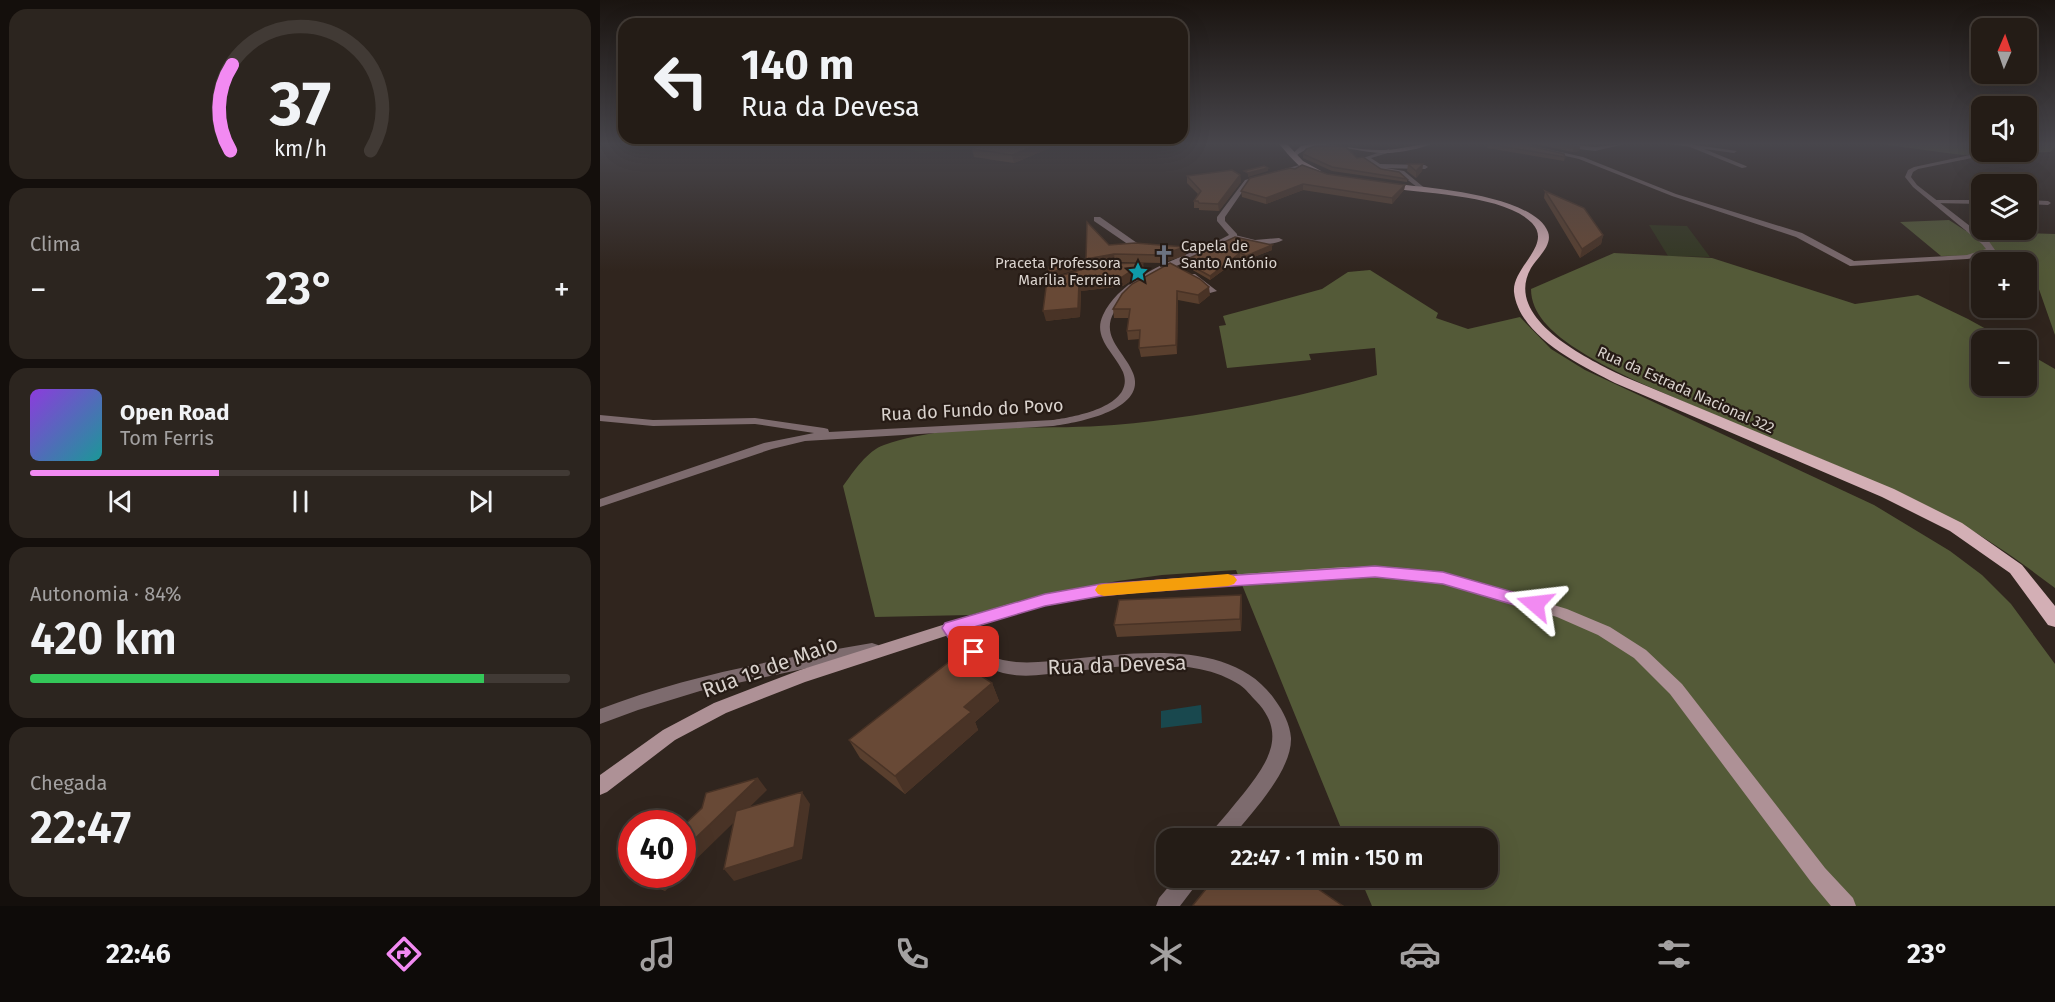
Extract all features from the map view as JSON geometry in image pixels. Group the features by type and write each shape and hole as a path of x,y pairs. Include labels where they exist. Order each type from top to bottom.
{"main road":[{"name":"Rua da Estrada Nacional 322","path":"1392,186 1500,204 1524,212 1539,223 1543,232 1543,241 1522,276 1521,300 1525,311 1535,324 1568,352 1620,380 1888,493 1956,527 2016,569 2055,620"}],"street":[{"path":"1240,186 1221,217 1221,221 1233,236 1254,242 1279,240"},
{"path":"1419,186 1424,190"},
{"path":"1651,186 1799,235 1853,264 1967,257 1991,250 1985,242 1916,186"},
{"path":"1934,201 1971,202"},
{"path":"2037,202 2048,203"},
{"path":"1097,219 1137,246 1161,248"},
{"name":"Rua do Fundo do Povo","path":"600,503 786,441 849,433 1053,423 1098,413 1120,399 1131,383 1130,376 1106,338 1104,324 1107,316 1124,293 1139,280 1233,236"},
{"path":"1182,250 1203,252"},
{"path":"1146,266 1170,266"},
{"path":"1187,273 1213,291"},
{"path":"600,418 653,423 755,421 849,433"},
{"name":"Rua 1º de Maio","path":"600,786 661,740 720,708 777,685 971,621 1045,600 1101,590 1359,571 1404,573 1437,577 1542,607 1590,624 1617,638 1659,671 1692,709 1818,875 1845,906"},
{"name":"Rua da Devesa","path":"951,628 978,655 1004,667 1035,669 1131,661 1195,662 1226,668 1247,680 1273,711 1282,736 1281,753 1273,770 1228,828"},
{"path":"600,717 646,700 713,681 904,644"},
{"path":"1167,906 1181,888"}],"green space":[{"path":"1949,220 1966,231 1971,231 1971,240 2037,240 2037,233 2055,234 2055,335 2037,284 2037,252 1971,252 1971,256 1941,256 1900,222"},
{"path":"1649,225 1687,226 1710,257 1668,256"},
{"path":"1614,253 1712,258 1855,304 1918,295 1988,330 1971,330 1971,396 2037,396 2037,359 2055,369 2055,588 1983,537 1926,506 1634,380 1602,364 1564,341 1544,322 1535,306 1531,289"},
{"path":"1370,270 1438,313 1436,318 1468,329 1520,317 1551,349 1585,370 1874,505 1950,551 1982,575 2011,604 2055,664 2055,906 1372,906 1364,888 1498,888 1498,828 1341,828 1236,570 1162,575 1118,581 1072,589 970,615 875,617 843,486 861,462 872,452 884,445 910,437 938,433 997,428 1114,425 1213,412 1312,392 1377,375 1375,348 1309,354 1311,360 1227,368 1219,326 1226,325 1223,316 1322,289 1348,272"}],"water":[{"path":"1201,705 1202,723 1161,728 1161,711"}],"building":[{"path":"1197,186 1231,186 1218,204 1194,201 1201,191"},
{"path":"1244,186 1297,186 1266,198 1241,191"},
{"path":"1317,186 1404,186 1392,198"},
{"path":"1545,191 1584,208 1603,235 1582,249"},
{"path":"1087,222 1109,245 1135,243 1185,247 1160,255 1114,254 1086,259"},
{"path":"1235,237 1272,245 1246,256 1240,253 1210,276 1183,261"},
{"path":"1084,263 1049,273 1049,267"},
{"path":"1143,263 1122,277 1079,282 1078,308 1043,311 1047,280 1100,264"},
{"path":"1170,263 1200,279 1209,287 1198,295 1177,291 1176,345 1139,348 1140,330 1127,331 1130,309 1113,309 1122,294 1132,284"},
{"path":"1241,595 1240,619 1114,625 1119,600"},
{"path":"954,658 992,683 964,707 971,712 895,776 849,740"},
{"path":"758,778 696,838 696,814 702,808 706,793"},
{"path":"802,792 794,847 724,869 736,811"},
{"path":"1207,888 1317,888 1343,906 1195,906 1193,905"}],"slow traffic":[{"path":"1104,590 1228,580"}],"place":[{"name":"Capela de Santo António","path":"1164,255"},
{"name":"Praceta Professora Marília Ferreira","path":"1138,272"}],"route":[{"path":"974,652 951,628 1045,600 1139,586 1375,571 1443,578 1535,604"}]}
